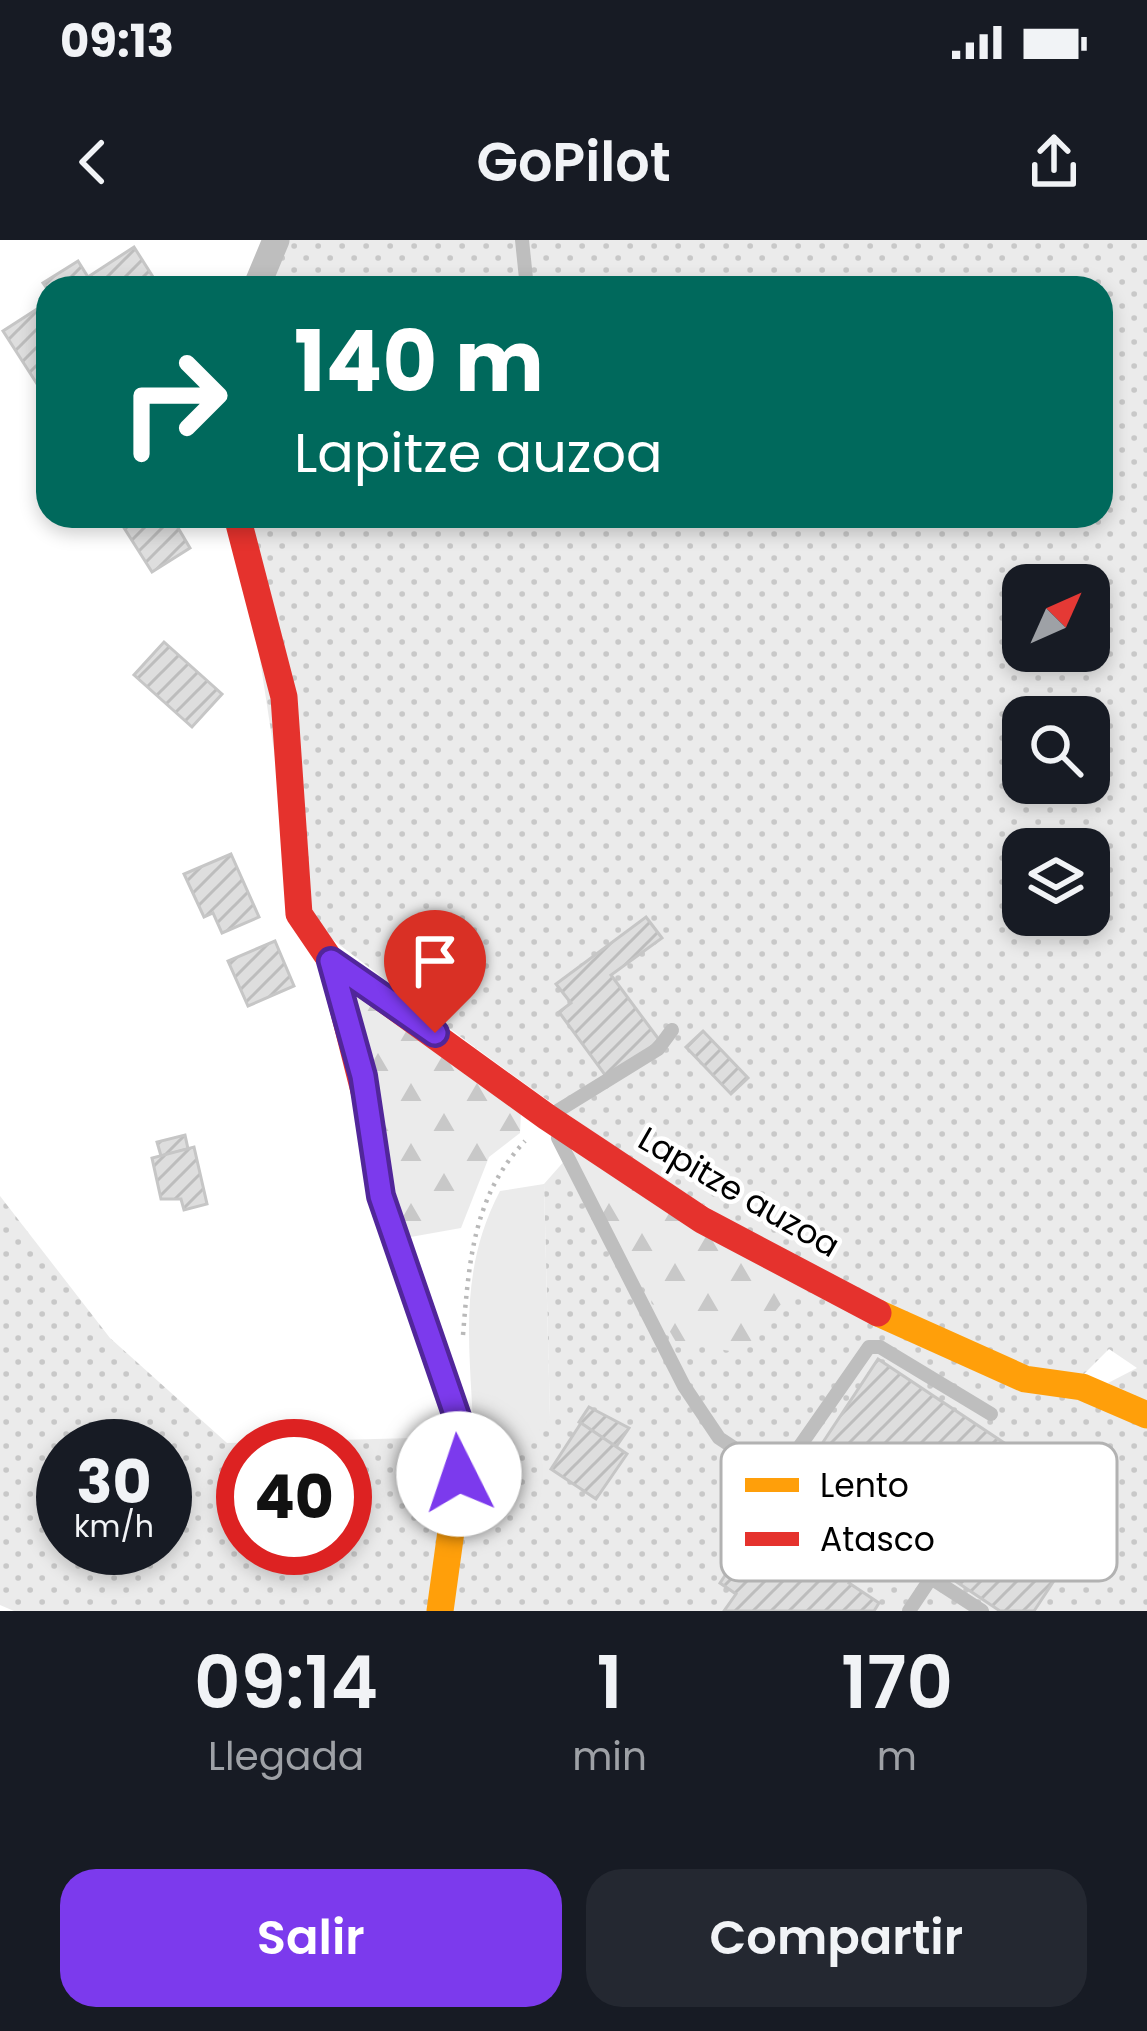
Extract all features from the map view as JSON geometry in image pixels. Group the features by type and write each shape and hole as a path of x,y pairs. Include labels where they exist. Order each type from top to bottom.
{"street":[{"path":"261,276 276,240"},
{"name":"Lapitze auzoa","path":"240,528 284,697 299,914 331,961 363,1076 381,1196 464,1437 440,1611"},
{"name":"Lapitze auzoa","path":"331,961 547,1117 702,1220 919,1334 1025,1378 1082,1387 1147,1415"}],"lane":[{"path":"522,240 526,276"},
{"path":"673,1030 658,1049 547,1117 684,1386 727,1443"},
{"path":"801,1443 869,1347 880,1347 992,1414"},
{"path":"909,1611 929,1581"},
{"path":"936,1581 982,1611"}],"path":[{"path":"463,1354 477,1216 497,1170 547,1117"}],"green space":[{"path":"282,240 1147,240 1147,1409 1108,1383 1137,1368 1109,1349 1079,1379 1056,1375 971,1346 827,1276 669,1183 445,1025 299,914 240,528 1113,528 1113,276 265,276"},
{"path":"348,989 521,1112 520,1133 489,1157 461,1228 405,1238"},
{"path":"574,1150 702,1220 1147,1422 1147,1611 14,1611 0,1605 0,1196 110,1338 216,1433 216,1575 372,1575 372,1439 450,1437 550,1418 544,1184"},
{"path":"580,1150 801,1279 742,1353 676,1342 573,1167"},
{"path":"544,1184 550,1418 495,1481 474,1475 469,1331 475,1261 500,1191"}],"building":[{"path":"134,247 152,276 90,276"},
{"path":"78,261 87,276 54,276"},
{"path":"36,310 36,382 3,331"},
{"path":"124,528 178,528 190,548 152,572"},
{"path":"164,642 222,694 192,727 134,675"},
{"path":"231,854 259,917 222,933 213,913 204,917 184,874"},
{"path":"646,917 662,938 611,975 660,1041 608,1079 559,1012 571,1003 556,984"},
{"path":"275,941 294,986 248,1006 228,961"},
{"path":"703,1031 748,1078 731,1094 686,1047"},
{"path":"185,1135 188,1149 161,1156 157,1142"},
{"path":"194,1147 207,1204 184,1210 181,1199 161,1199 152,1158"},
{"path":"878,1359 1004,1443 822,1443"},
{"path":"589,1407 629,1428 616,1447 579,1422"},
{"path":"581,1423 627,1454 596,1499 551,1469"},
{"path":"850,1581 879,1603 874,1611 724,1611 736,1594 720,1583"},
{"path":"955,1581 1054,1581 1034,1611 1000,1611"}],"traffic: slow":[{"path":"367,1103 381,1196 464,1437 440,1611"},
{"path":"878,1313 1025,1379 1082,1387 1147,1415"}],"traffic: jam":[{"path":"240,528 284,697 299,914 331,961 367,1103"},
{"path":"331,961 547,1117 702,1220 878,1313"}],"route":[{"path":"435,1033 331,961 363,1076 381,1196 464,1437 459,1474"}]}
